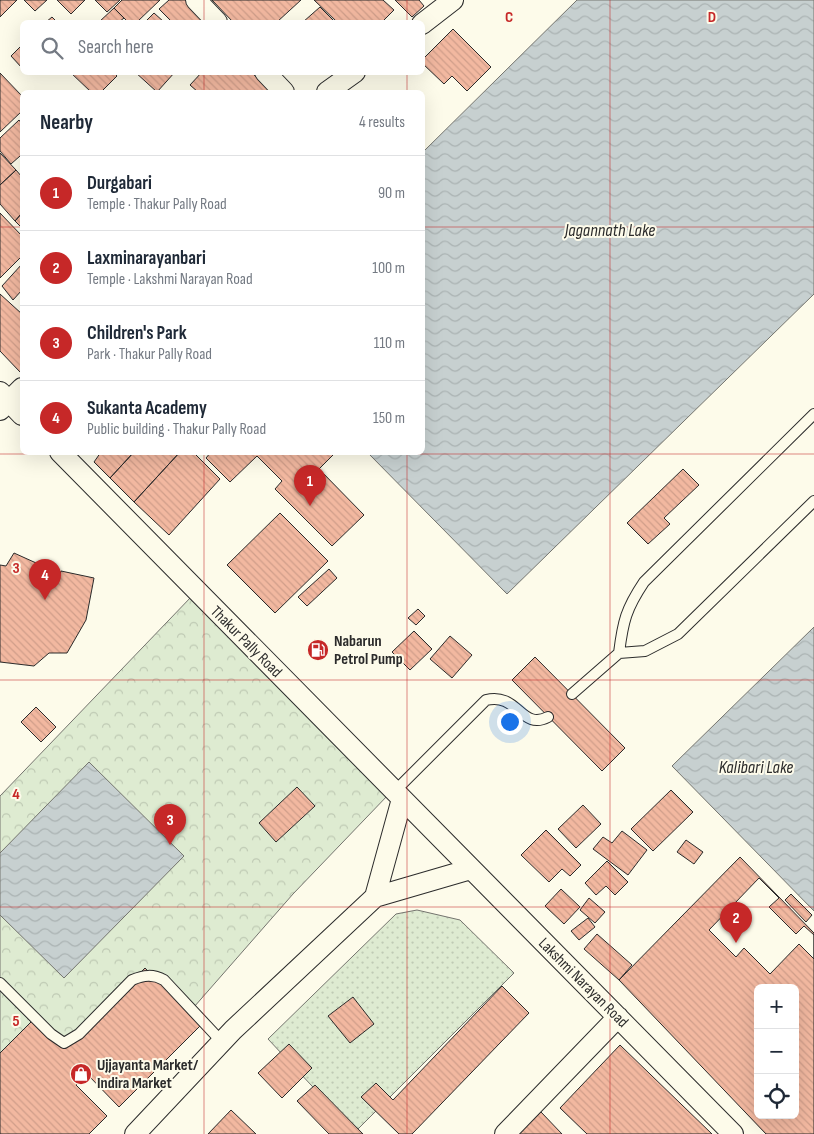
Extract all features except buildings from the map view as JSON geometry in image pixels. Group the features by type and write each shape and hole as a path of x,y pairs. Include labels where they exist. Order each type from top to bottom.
{"street":[{"path":"196,0 215,20"},
{"path":"425,22 454,0"},
{"path":"268,75 282,90"},
{"path":"331,90 351,75"},
{"name":"Thakur Pally Road","path":"63,455 433,831"},
{"path":"375,897 398,796"},
{"name":"Lakshmi Narayan Road","path":"433,831 733,1134"},
{"path":"135,1134 222,1042 375,897 471,869"},
{"path":"505,1134 618,1017"}],"lane":[{"path":"619,653 623,620 631,602 644,582 814,414"},
{"path":"572,694 619,653 645,650 678,634 814,501"},
{"path":"398,796 486,700 496,697 507,700 533,720 541,720 548,716"},
{"path":"0,983 51,1034 64,1043 79,1034 132,980 142,975 158,977 164,980 222,1042"}],"green space":[{"path":"192,596 389,794 293,894 187,1015 72,1055 0,986 0,796"},
{"path":"417,910 460,920 514,973 355,1132 268,1039 396,914"},
{"path":"0,990 32,1023 0,1058"}],"water":[{"name":"Jagannath Lake","path":"577,0 814,0 814,294 507,594 370,455 425,455 425,150"},
{"name":"Kalibari Lake","path":"814,627 814,911 672,766"},
{"path":"89,762 184,856 64,978 0,915 0,853"}],"place":[{"name":"Durgabari","path":"310,506"},
{"name":"Sukanta Academy","path":"45,600"},
{"name":"Nabarun Petrol Pump","path":"318,650"},
{"name":"Children's Park","path":"170,845"},
{"name":"Laxminarayanbari","path":"736,943"},
{"name":"Ujjayanta Market/ Indira Market","path":"81,1074"}]}
